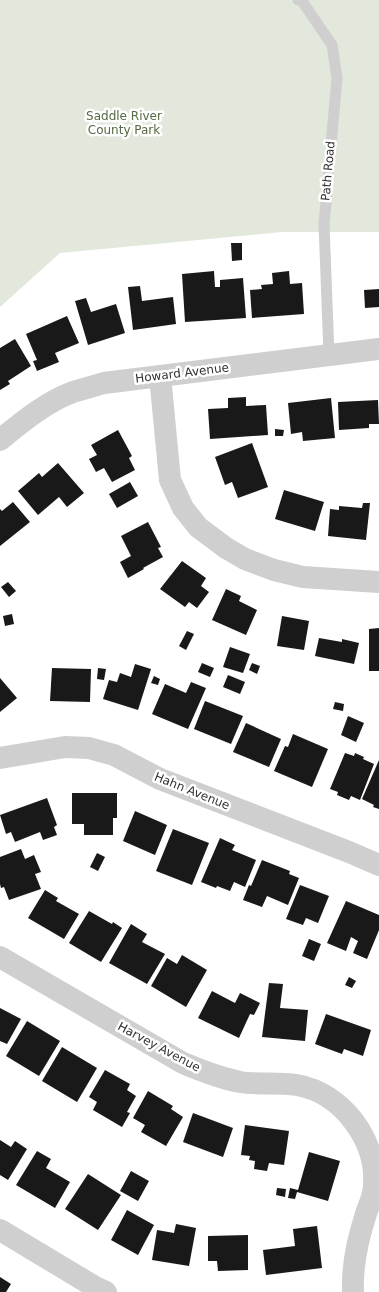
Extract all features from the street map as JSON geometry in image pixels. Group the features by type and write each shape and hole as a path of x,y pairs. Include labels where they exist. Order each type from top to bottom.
{"street":[{"name":"Howard Avenue","path":"0,440 45,406 72,393 104,383 379,350"},
{"path":"160,376 170,480 183,508 198,527 226,548 245,559 274,570 303,577 379,582"},
{"name":"Hahn Avenue","path":"0,758 65,747 89,748 114,755 160,779 379,865"},
{"name":"Harvey Avenue","path":"0,957 183,1063 210,1074 242,1082 299,1086 320,1093 338,1105 354,1122 369,1148 377,1187 365,1216 356,1252 352,1282 353,1292"},
{"path":"0,1230 106,1292"}],"lane":[{"name":"Path Road","path":"298,0 302,1 332,45 337,78 324,224 329,355"}],"green space":[{"name":"Saddle River County Park","path":"0,0 379,0 379,232 282,232 60,253 0,307"}],"building":[{"path":"231,243 242,243 242,260 232,261"},
{"path":"214,271 215,287 220,287 220,280 243,278 246,318 185,322 182,274"},
{"path":"289,271 290,284 302,283 304,314 252,318 250,290 262,289 261,285 273,284 272,273"},
{"path":"140,286 142,301 173,297 176,324 133,330 128,287"},
{"path":"379,289 379,307 365,308 364,290"},
{"path":"86,298 91,312 116,304 125,333 88,345 75,301"},
{"path":"67,316 79,343 55,353 59,362 37,371 33,361 37,360 26,334"},
{"path":"15,339 31,366 8,381 10,384 0,390 0,348"},
{"path":"246,397 246,406 266,405 268,435 210,439 208,409 228,408 228,398"},
{"path":"331,398 335,438 303,441 302,432 291,434 288,403"},
{"path":"378,400 379,424 369,424 369,428 339,430 338,402"},
{"path":"275,429 284,430 283,436 275,436"},
{"path":"118,430 132,456 129,458 135,470 112,482 104,468 96,472 89,459 97,455 91,445"},
{"path":"252,443 268,487 238,498 232,482 225,485 215,457"},
{"path":"58,463 84,493 67,507 59,497 38,515 18,491 39,473 42,477"},
{"path":"130,482 138,496 117,508 109,494"},
{"path":"284,490 324,502 315,531 275,519"},
{"path":"13,502 30,522 0,546 0,509 2,511"},
{"path":"363,503 370,503 366,540 328,536 330,509 339,510 339,506 362,508"},
{"path":"148,522 161,547 158,548 163,557 128,578 120,562 131,556 121,536"},
{"path":"182,561 206,578 201,586 209,592 197,608 189,602 185,607 160,589"},
{"path":"8,582 16,591 9,597 1,587"},
{"path":"226,589 241,596 239,601 257,610 246,635 212,620"},
{"path":"12,614 14,624 5,626 3,616"},
{"path":"282,616 309,621 304,650 277,646"},
{"path":"379,628 379,671 369,671 369,629"},
{"path":"187,631 194,634 186,650 179,646"},
{"path":"319,638 342,642 342,639 359,643 354,664 315,656"},
{"path":"230,647 250,654 243,673 223,667"},
{"path":"202,663 214,668 210,677 198,672"},
{"path":"252,663 260,666 257,674 249,670"},
{"path":"135,664 151,669 138,710 103,699 109,680 117,682 120,673 131,677"},
{"path":"52,668 91,669 90,702 50,701"},
{"path":"98,668 106,669 104,680 97,679"},
{"path":"228,675 245,682 240,694 223,687"},
{"path":"154,676 160,679 158,685 151,683"},
{"path":"0,678 17,698 0,712"},
{"path":"191,682 206,688 188,729 152,714 165,684 186,693"},
{"path":"205,701 243,716 231,744 194,729"},
{"path":"335,702 344,704 343,711 333,709"},
{"path":"348,716 364,723 356,742 341,735"},
{"path":"246,723 281,739 269,767 233,752"},
{"path":"293,734 328,749 312,787 274,771 285,746 288,747"},
{"path":"345,753 354,756 355,753 374,764 360,800 351,796 349,800 337,795 338,792 330,789"},
{"path":"379,760 379,809 362,799"},
{"path":"72,793 117,793 117,818 113,818 113,835 84,835 84,824 72,824"},
{"path":"47,798 57,825 54,827 57,835 43,840 40,832 15,842 11,832 6,834 0,815"},
{"path":"135,811 167,825 155,855 123,841"},
{"path":"173,829 209,843 192,885 156,871"},
{"path":"220,838 235,845 232,850 256,860 245,887 234,882 230,891 201,882"},
{"path":"21,849 25,859 34,855 41,872 35,874 41,889 9,900 4,887 1,888 0,884 0,857"},
{"path":"97,853 105,857 98,871 90,867"},
{"path":"262,860 290,871 289,874 299,878 288,905 267,896 262,907 243,900"},
{"path":"300,885 329,896 318,923 306,918 303,925 286,919"},
{"path":"45,890 58,898 56,901 79,914 64,939 28,918"},
{"path":"346,901 379,915 379,930 367,959 353,953 358,941 351,937 346,951 327,943"},
{"path":"89,911 122,928 101,962 69,943"},
{"path":"131,924 147,934 142,942 165,954 147,984 109,963"},
{"path":"309,939 321,944 314,961 302,956"},
{"path":"182,955 207,970 186,1007 151,986 167,958 177,964"},
{"path":"349,977 356,981 352,988 345,985"},
{"path":"269,983 283,984 280,1008 308,1010 305,1041 262,1037"},
{"path":"212,991 235,1003 240,993 260,1003 254,1015 250,1014 239,1038 198,1018"},
{"path":"0,1008 21,1019 7,1044 0,1041"},
{"path":"326,1014 371,1030 363,1056 344,1049 342,1054 315,1044"},
{"path":"27,1021 60,1041 39,1076 6,1056"},
{"path":"62,1047 97,1068 77,1102 42,1081"},
{"path":"105,1070 130,1084 127,1090 136,1096 127,1112 130,1113 122,1127 93,1110 97,1102 89,1097"},
{"path":"148,1091 173,1106 171,1109 183,1117 166,1146 141,1132 145,1125 133,1118"},
{"path":"193,1113 233,1128 223,1157 183,1142"},
{"path":"245,1125 289,1131 284,1165 269,1163 267,1171 254,1169 255,1161 249,1160 250,1156 241,1155"},
{"path":"0,1140 11,1147 15,1141 27,1149 8,1180 0,1175"},
{"path":"37,1151 51,1159 46,1168 70,1182 55,1208 16,1185"},
{"path":"309,1152 340,1161 328,1201 297,1192 295,1199 288,1198 290,1188 298,1190"},
{"path":"131,1171 149,1181 138,1201 120,1191"},
{"path":"88,1174 121,1195 98,1230 65,1209"},
{"path":"277,1188 286,1189 285,1197 276,1195"},
{"path":"127,1210 154,1225 138,1255 111,1240"},
{"path":"176,1224 196,1228 189,1266 152,1260 157,1230 174,1233"},
{"path":"317,1226 322,1268 266,1275 263,1250 295,1246 293,1229"},
{"path":"248,1235 248,1270 218,1271 217,1261 208,1261 208,1236"},
{"path":"0,1277 11,1284 6,1292 0,1292"}]}
